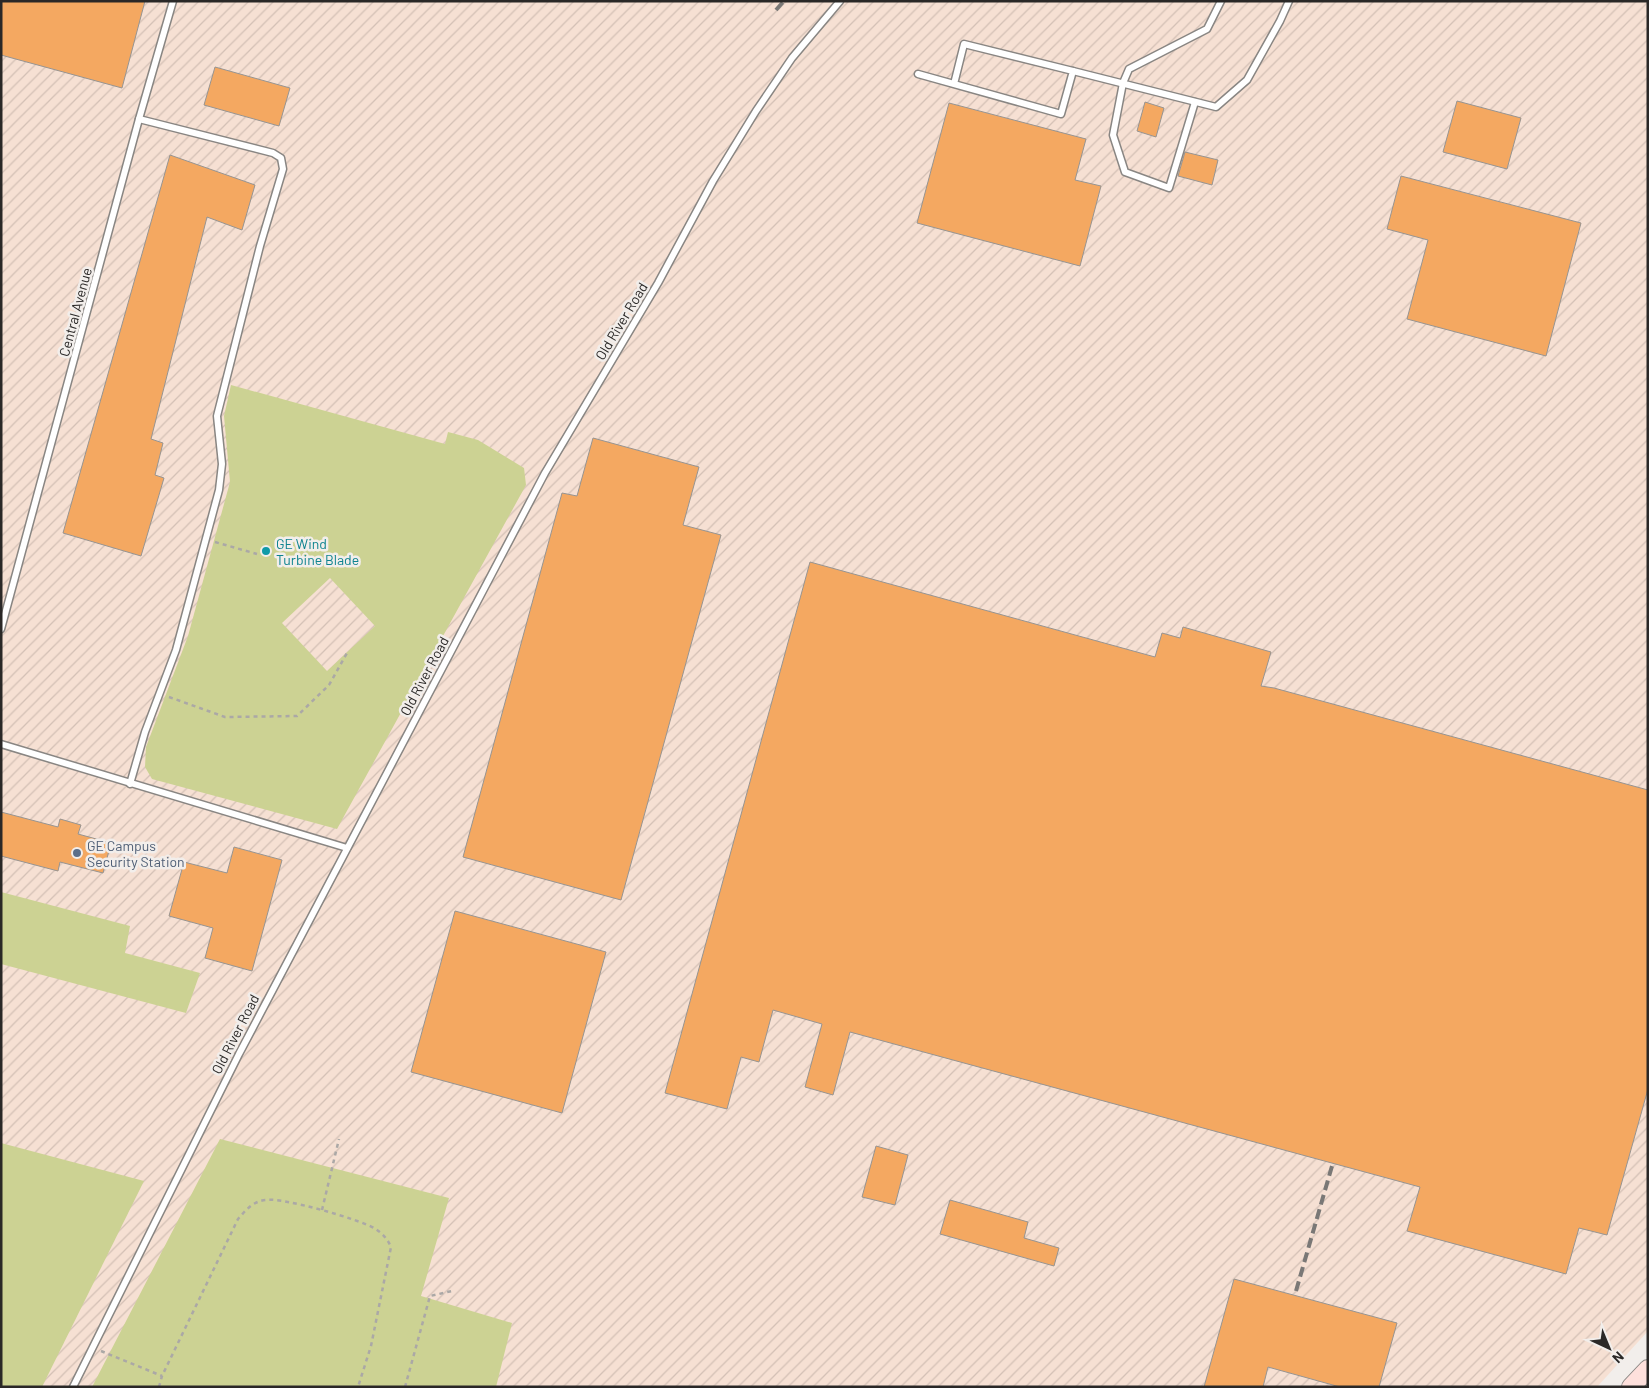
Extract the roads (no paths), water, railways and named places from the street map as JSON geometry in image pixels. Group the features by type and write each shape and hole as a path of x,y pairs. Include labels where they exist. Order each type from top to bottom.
{"main road":[{"path":"1631,1387 1648,1369"}],"lane":[{"name":"Central Avenue","path":"2,626 139,119 173,1"},
{"name":"Old River Road","path":"73,1387 239,1054 545,473 658,283 714,181 756,111 792,58 840,1"},
{"path":"1195,102 1169,188 1125,172 1113,135 1124,83 1130,69 1207,29 1221,1"},
{"path":"954,84 964,44 1216,106 1247,80 1280,22 1289,1"},
{"path":"918,74 1061,114 1073,71"},
{"path":"130,784 146,732 176,650 219,490 222,464 217,416 260,246 283,169 281,158 273,152 139,119"},
{"path":"1,744 347,848"}],"railway":[{"path":"776,10 784,1"},
{"path":"1296,1291 1332,1166"}],"place":[{"name":"GE Wind Turbine Blade","path":"266,551"},
{"name":"GE Campus Security Station","path":"77,853"}]}
